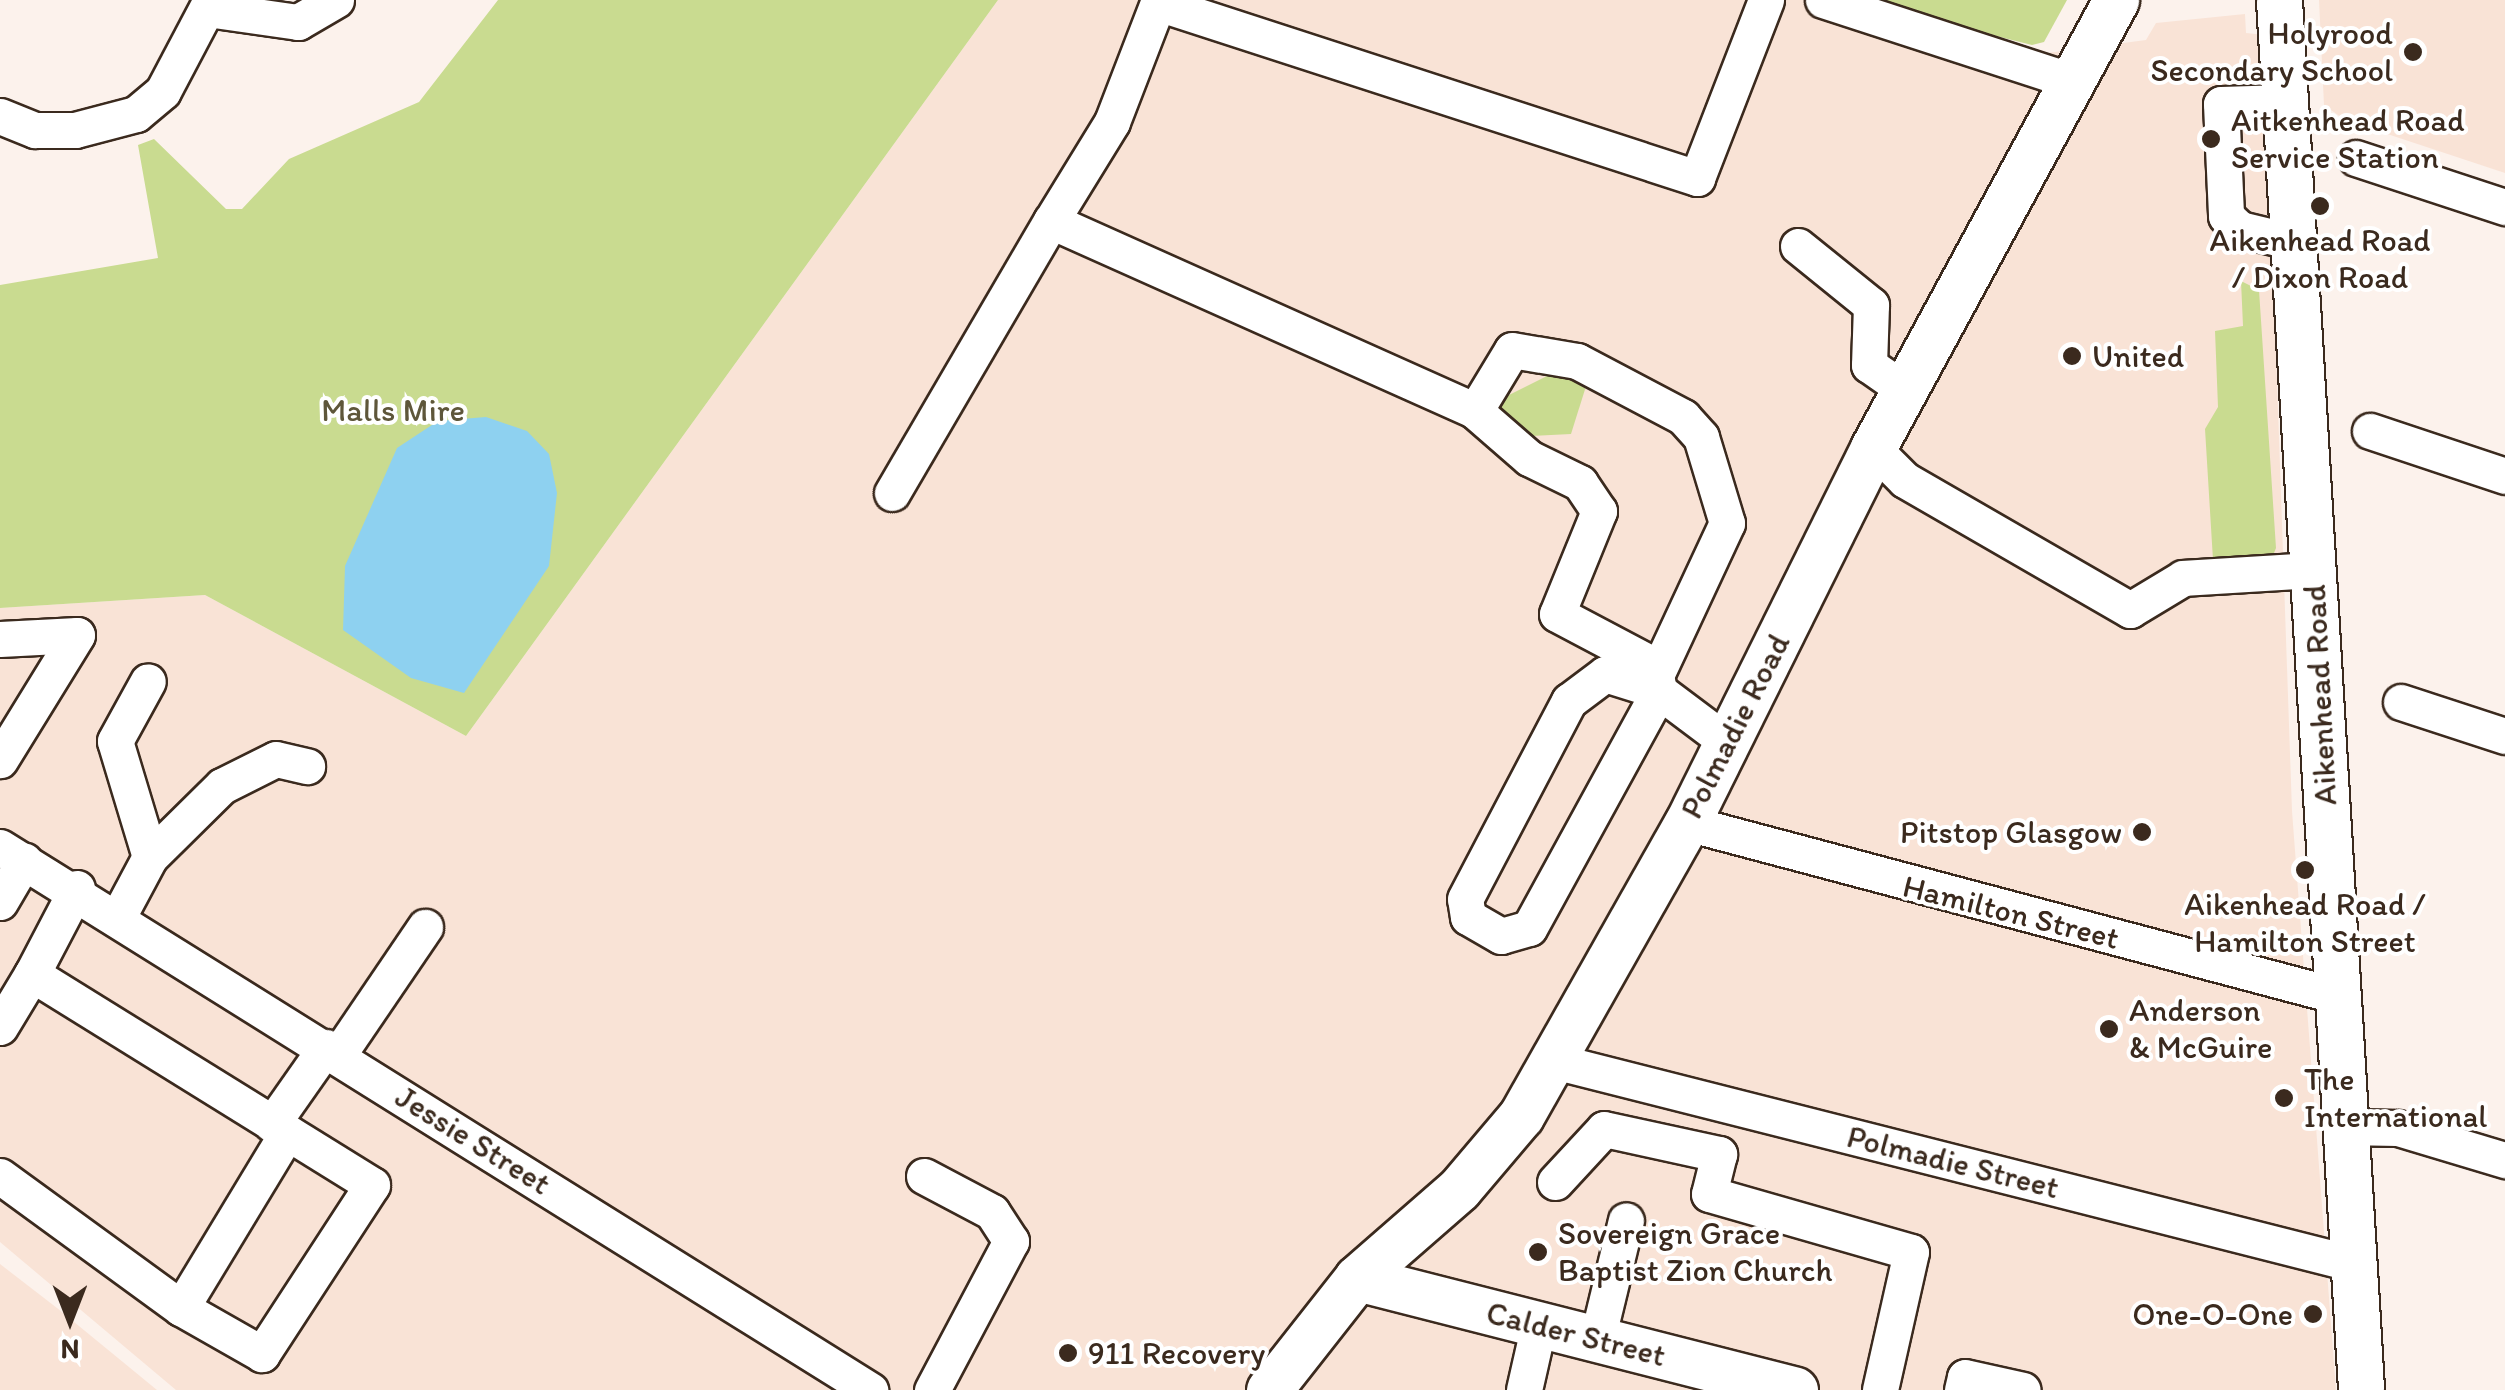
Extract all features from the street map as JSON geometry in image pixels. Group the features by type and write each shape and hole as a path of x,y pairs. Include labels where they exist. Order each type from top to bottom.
{"main road":[{"name":"Polmadie Road","path":"1268,1390 1356,1278 1494,1154 1554,1061 1686,823 1872,448 2116,0"},
{"name":"Aikenhead Road","path":"2279,0 2360,1390"},
{"name":"Calder Street","path":"1356,1278 1791,1390"}],"street":[{"path":"1,119 75,130 136,114 163,91 209,4 298,22 336,0"},
{"path":"892,493 1112,122 1159,2 1697,178 1766,0"},
{"path":"1824,0 2074,82"},
{"path":"2283,102 2221,104 2226,216 2240,229 2290,240"},
{"path":"2356,158 2505,208"},
{"path":"1051,222 1475,412 1528,458 1580,483 1599,511 1557,614 1659,679 1727,742"},
{"path":"1798,246 1871,305 1869,366 1905,390"},
{"path":"1475,412 1512,350 1576,361 1683,417 1701,437 1724,539 1659,679 1529,928 1512,938 1476,924 1466,899 1580,686 1605,674 1659,679"},
{"path":"2370,432 2505,476"},
{"path":"1872,448 1905,480 2130,610 2182,578 2312,570"},
{"path":"0,639 77,634 0,760"},
{"path":"148,681 115,756 150,857"},
{"path":"2400,702 2505,736"},
{"path":"119,915 150,857 222,786 276,759 307,766"},
{"name":"Hamilton Street","path":"1686,823 2338,996"},
{"path":"0,902 12,854"},
{"name":"Jessie Street","path":"12,854 77,888 870,1390"},
{"path":"0,1027 77,888"},
{"path":"181,1308 280,1128 425,926"},
{"path":"0,1176 181,1308 262,1354 372,1185 32,974"},
{"name":"Polmadie Street","path":"1554,1061 2351,1263"},
{"path":"2344,1128 2398,1128 2505,1160"},
{"path":"1555,1182 1604,1129 1718,1154 1709,1194 1912,1252 1880,1390"},
{"path":"924,1176 992,1212 1011,1241 932,1390"},
{"path":"1597,1340 1626,1220"},
{"path":"1524,1390 1539,1324"},
{"path":"1962,1390 1966,1377 2023,1390"}],"shaded area":[{"path":"998,0 1857,0 2024,56 2146,40 2156,23 2245,14 2246,33 2265,35 2292,811 2336,1390 176,1390 0,1242 0,608 205,595 466,736"},
{"name":"Holyrood Secondary School","path":"2319,0 2505,0 2505,173 2345,120 2324,105"},
{"path":"0,1264 57,1308 157,1390 0,1390"}],"green space":[{"name":"Malls Mire","path":"498,0 998,0 466,736 205,595 0,608 0,285 158,258 138,145 154,139 226,209 242,209 289,159 419,102"},
{"path":"1852,0 2067,0 2044,42 2032,45"},
{"path":"2241,281 2259,290 2276,548 2272,558 2213,560 2205,429 2218,407 2215,331 2243,326"},
{"path":"1555,372 1587,383 1571,434 1531,436 1493,418 1493,403"}],"water":[{"path":"486,417 527,431 549,454 557,493 549,566 464,693 411,678 343,630 345,566 397,448 438,421"}],"place":[{"name":"Holyrood Secondary School","path":"2413,52"},
{"name":"Aitkenhead Road Service Station","path":"2211,139"},
{"name":"Aikenhead Road / Dixon Road","path":"2320,206"},
{"name":"United","path":"2072,356"},
{"name":"Pitstop Glasgow","path":"2142,832"},
{"name":"Aikenhead Road / Hamilton Street","path":"2305,870"},
{"name":"Anderson & McGuire","path":"2109,1029"},
{"name":"The International","path":"2284,1098"},
{"name":"Sovereign Grace Baptist Zion Church","path":"1538,1252"},
{"name":"One-O-One","path":"2313,1314"},
{"name":"911 Recovery","path":"1068,1353"}]}
